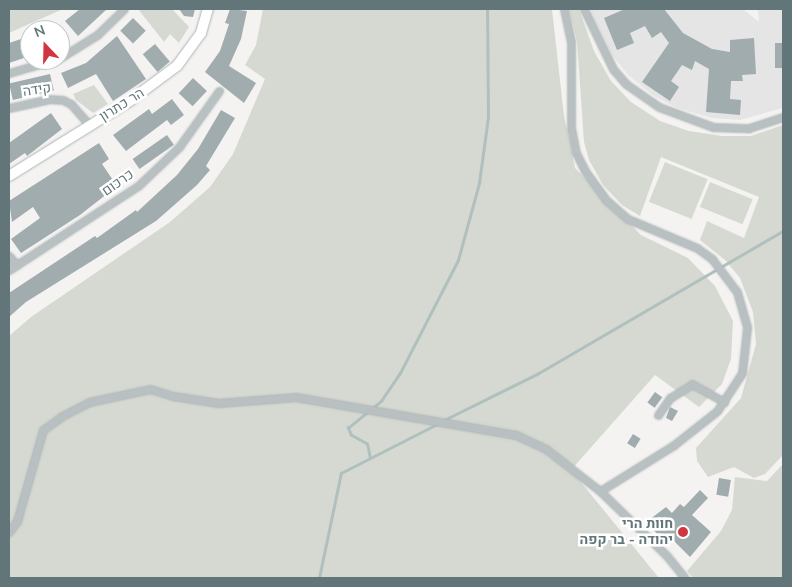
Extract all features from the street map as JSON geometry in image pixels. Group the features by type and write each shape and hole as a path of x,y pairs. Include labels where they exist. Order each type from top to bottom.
{"street":[{"path":"70,52 97,35 124,9"},
{"name":"הר כתרון","path":"9,176 178,66 201,33 208,9"},
{"path":"564,9 571,41 571,128 576,153 585,170 606,200 628,219 697,248 712,259 737,292 747,328 747,351 742,373 724,402 699,428 600,491"},
{"path":"584,9 597,42 613,69 626,84 659,107 694,122 731,129 750,128 783,117"},
{"name":"כרכום","path":"9,270 143,181 179,147 219,91"},
{"name":"קידה","path":"9,108 50,99 63,100 71,104 89,125"},
{"path":"9,256 17,265"},
{"path":"658,415 670,398 692,384 699,385 724,402"},
{"path":"9,532 17,521 43,430 62,416 89,402 150,389 173,396 218,403 296,397 516,435 546,448 600,491 667,556 685,578"}],"shaded area":[{"path":"9,9 63,9 38,20 20,20 20,28 9,33"},
{"path":"138,9 172,9 189,27 179,43 170,34 164,42"},
{"path":"263,9 552,9 564,116 575,168 641,235 688,258 715,286 733,321 731,359 722,384 699,407 655,375 571,470 659,578 9,578 9,336 31,317 170,222 210,187 233,154 265,79 245,65 256,45"},
{"path":"569,9 579,9 594,51 611,81 631,102 660,121 689,131 722,136 751,136 783,125 783,455 765,474 754,478 734,467 708,477 697,461 696,448 741,398 756,344 753,312 740,278 725,260 700,240 707,221 744,238 759,197 661,157 640,216 622,205 603,185 589,160 584,142 577,41"},
{"path":"590,9 743,9 759,22 758,9 783,9 783,108 740,120 712,118 677,108 654,96 628,75 612,55"},
{"path":"94,85 108,104 93,113 76,100 73,94"},
{"path":"665,162 708,179 692,219 649,202"},
{"path":"710,182 753,199 743,224 700,207"},
{"path":"783,464 783,578 693,578 687,571 721,531 732,510 735,477 767,481"}],"building":[{"path":"80,9 107,9 78,36 70,27 70,20 66,20"},
{"path":"179,9 195,9 193,17 184,16"},
{"path":"230,9 247,11 241,39 229,66 256,83 244,103 205,72 220,51 229,24 225,23"},
{"path":"625,9 664,9 683,33 712,49 730,52 730,40 754,38 756,74 742,75 743,81 731,81 730,99 741,100 740,115 706,112 709,69 695,61 692,70 682,65 671,81 679,87 670,101 642,82 669,43 661,32 652,38 645,26 630,33 634,43 617,50 604,18"},
{"path":"133,18 146,31 133,43 120,31"},
{"path":"117,36 146,79 113,101 96,74 68,88 61,73 86,63"},
{"path":"20,39 20,59 9,63 9,43"},
{"path":"775,43 783,43 783,68 775,68"},
{"path":"155,44 170,62 158,72 143,54"},
{"path":"50,74 54,91 13,100 9,83"},
{"path":"193,78 207,91 193,106 179,93"},
{"path":"172,99 184,115 171,125 167,120 126,151 113,135 149,109 152,114"},
{"path":"221,110 235,118 206,166 210,170 197,185 156,221 26,302 9,317 9,293 95,236 97,238 136,210 137,212 177,175 198,149"},
{"path":"51,113 62,129 27,156 25,153 9,164 9,143"},
{"path":"167,135 174,145 139,169 133,159"},
{"path":"99,143 109,159 102,164 117,186 80,215 21,253 11,239 40,218 33,207 12,222 9,201"},
{"path":"655,392 662,397 655,408 647,403"},
{"path":"670,407 678,411 672,421 666,418"},
{"path":"633,434 641,439 635,448 627,443"},
{"path":"719,478 731,480 728,497 716,495"},
{"path":"700,490 708,498 692,515 711,532 690,557 671,538 667,542 645,523 666,507 672,513 680,504 684,507"}],"waterway":[{"path":"370,458 367,444 351,435 348,428 381,401 400,373 458,260 479,183 488,117 487,9"},
{"path":"444,420 537,374 783,231"},
{"path":"319,578 341,473 437,424"}],"place":[{"name":"חוות הרי יהודה - בר קפה","path":"683,532"}]}
